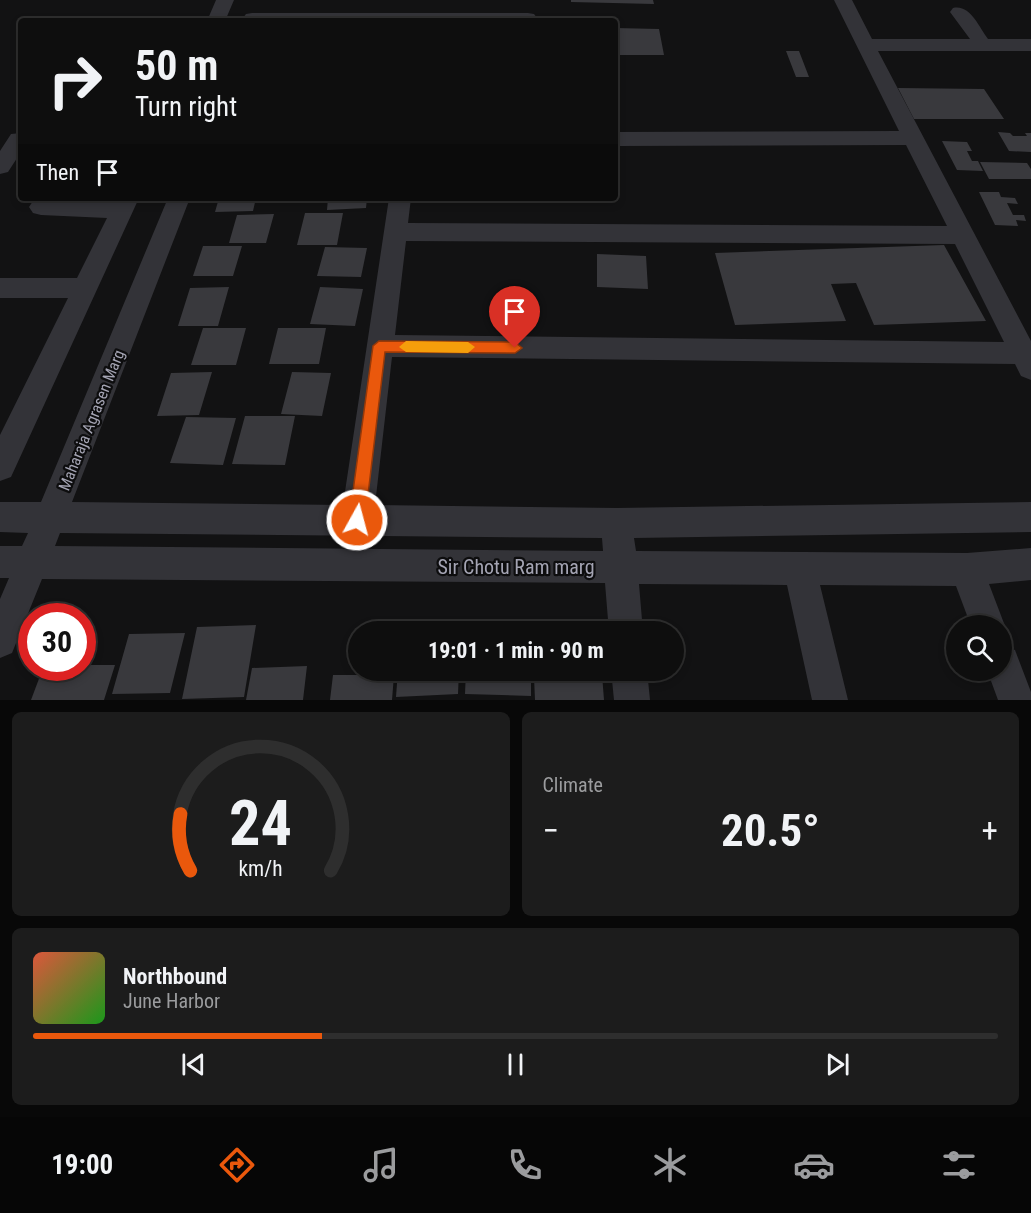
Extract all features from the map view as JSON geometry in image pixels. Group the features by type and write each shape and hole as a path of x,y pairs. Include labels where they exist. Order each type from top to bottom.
{"street":[{"path":"217,18 225,0"},
{"path":"251,18 259,0"},
{"path":"379,346 1028,360 843,0"},
{"path":"959,12 983,45"},
{"path":"297,18 528,13"},
{"path":"866,45 1031,45"},
{"path":"618,139 914,138"},
{"path":"0,167 13,139"},
{"name":"Maharaja Agrasen Marg","path":"0,641 178,201"},
{"path":"357,520 399,201"},
{"path":"0,467 125,204 40,207"},
{"path":"394,232 964,235"},
{"path":"0,288 86,288"},
{"path":"0,517 617,523 1031,517"},
{"path":"617,523 625,621"},
{"name":"Sir Chotu Ram marg","path":"0,562 967,570 1031,564"},
{"path":"800,569 830,700"},
{"path":"967,570 984,615"},
{"path":"630,681 632,700"},
{"path":"1009,681 1016,700"}],"building":[{"path":"571,0 653,0 654,4 571,2"},
{"path":"618,28 659,29 664,55 618,55"},
{"path":"786,51 799,51 809,77 796,77"},
{"path":"898,88 984,89 1004,119 914,119"},
{"path":"998,132 1010,133 1013,136 1027,136 1025,133 1031,133 1031,152 1009,151"},
{"path":"942,141 967,142 972,151 967,151 972,161 978,161 983,171 957,170"},
{"path":"980,162 1027,163 1031,169 1031,179 989,179"},
{"path":"979,192 999,192 1001,197 1015,198 1018,204 1007,203 1013,215 1024,215 1026,221 1016,220 1018,226 995,225"},
{"path":"218,201 255,201 253,211 215,212"},
{"path":"328,201 367,201 366,208 327,210"},
{"path":"305,213 343,213 337,245 297,245"},
{"path":"274,214 266,243 229,243 237,215"},
{"path":"944,245 986,321 874,325 856,283 831,284 846,321 735,325 715,253"},
{"path":"203,246 242,246 233,276 193,276"},
{"path":"325,247 367,248 361,277 317,276"},
{"path":"597,254 646,256 648,289 597,287"},
{"path":"229,287 218,326 178,326 190,288"},
{"path":"320,287 363,289 355,326 310,324"},
{"path":"203,328 246,328 236,365 191,365"},
{"path":"278,328 326,328 319,364 269,364"},
{"path":"212,372 199,415 157,416 171,373"},
{"path":"292,372 331,373 322,416 281,414"},
{"path":"245,416 295,416 285,465 232,464"},
{"path":"186,417 236,418 223,465 170,463"},
{"path":"459,619 459,621 420,621"},
{"path":"256,625 244,697 182,699 197,627"},
{"path":"185,633 170,693 112,694 129,634"},
{"path":"96,665 115,665 104,700 31,700 38,681 96,681"},
{"path":"307,666 303,700 246,700 252,668"},
{"path":"333,675 348,675 348,681 394,681 392,700 330,700"},
{"path":"397,681 459,681 458,694 396,697"},
{"path":"466,681 531,681 531,696 465,694"},
{"path":"534,681 603,681 604,700 535,700"}],"slow traffic":[{"path":"406,347 468,347"}],"route":[{"path":"357,520 379,346 515,348"}]}
